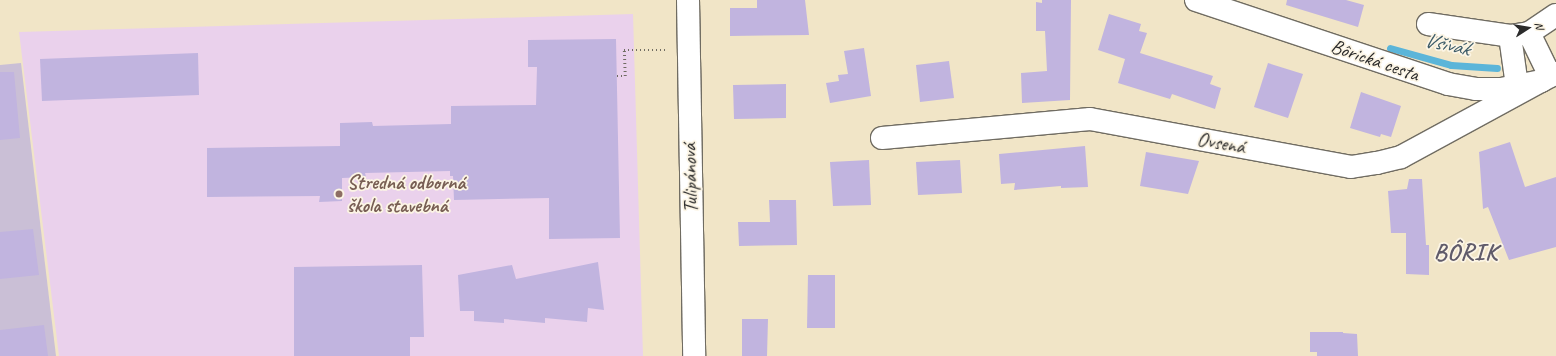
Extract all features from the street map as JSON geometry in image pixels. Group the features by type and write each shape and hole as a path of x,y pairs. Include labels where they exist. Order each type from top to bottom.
{"street":[{"name":"Tulipánová","path":"688,0 694,356"},
{"name":"Bôrická cesta","path":"1196,0 1448,84 1476,89 1501,89 1549,77"},
{"path":"1428,24 1519,34 1556,15"},
{"path":"1517,86 1519,34"},
{"path":"1519,34 1549,77"},
{"name":"Ovsená","path":"882,138 1090,119 1351,167 1401,157 1549,77"}],"path":[{"path":"617,76 625,76 624,50 664,50"}],"shaded area":[{"name":"Stredná odborná škola stavebná","path":"633,14 643,356 59,356 19,32"},
{"path":"21,63 56,356 0,356 0,65"}],"building":[{"path":"757,0 805,0 809,35 730,36 730,8 757,8"},
{"path":"1042,0 1071,0 1070,100 1022,103 1021,73 1047,71 1045,31 1036,31 1036,2 1042,3"},
{"path":"1287,0 1346,0 1364,5 1358,27 1286,5"},
{"path":"1109,14 1141,24 1139,31 1147,33 1140,53 1213,76 1210,84 1221,88 1215,109 1172,94 1170,99 1118,83 1125,59 1098,50"},
{"path":"616,39 620,238 549,239 549,198 454,200 453,176 450,176 450,171 365,173 366,177 342,178 342,201 319,202 320,196 207,197 207,148 340,146 340,123 372,122 373,126 451,124 451,106 536,105 537,67 528,67 528,40"},
{"path":"864,48 871,96 830,103 826,83 839,81 838,75 848,74 844,51"},
{"path":"198,53 199,95 42,101 40,59"},
{"path":"949,61 954,98 920,102 916,65"},
{"path":"1268,63 1303,74 1288,118 1254,107"},
{"path":"0,72 14,72 20,138 0,140"},
{"path":"786,84 786,118 734,119 733,85"},
{"path":"1361,92 1401,106 1391,137 1381,134 1380,137 1350,128"},
{"path":"1510,142 1525,187 1556,177 1556,247 1509,260 1488,207 1483,209 1479,152"},
{"path":"1085,146 1088,187 1061,188 1061,186 1014,190 1015,183 1001,184 999,154"},
{"path":"1146,152 1199,161 1188,194 1140,186"},
{"path":"869,160 871,205 833,206 830,162"},
{"path":"960,160 962,193 918,195 916,162"},
{"path":"1409,179 1422,179 1426,245 1429,245 1429,275 1406,274 1406,233 1391,233 1388,191 1407,189"},
{"path":"769,200 796,200 797,245 739,246 738,222 770,222"},
{"path":"33,229 39,275 0,279 0,232"},
{"path":"598,262 604,310 588,308 587,322 545,318 545,323 504,319 504,323 474,321 474,311 460,311 458,275 512,265 516,279"},
{"path":"422,265 424,337 410,337 410,356 294,356 294,267"},
{"path":"808,275 835,275 835,328 807,328"},
{"path":"742,319 768,319 767,356 742,356"},
{"path":"44,325 48,356 0,356 0,330"},
{"path":"1310,332 1343,332 1357,334 1358,356 1317,356 1317,352 1310,352"}],"waterway":[{"name":"Všivák","path":"1390,48 1451,65 1497,68"}],"place":[{"name":"Stredná odborná škola stavebná","path":"339,194"}],"district":[{"name":"BÔRIK","path":"1466,253"}]}
